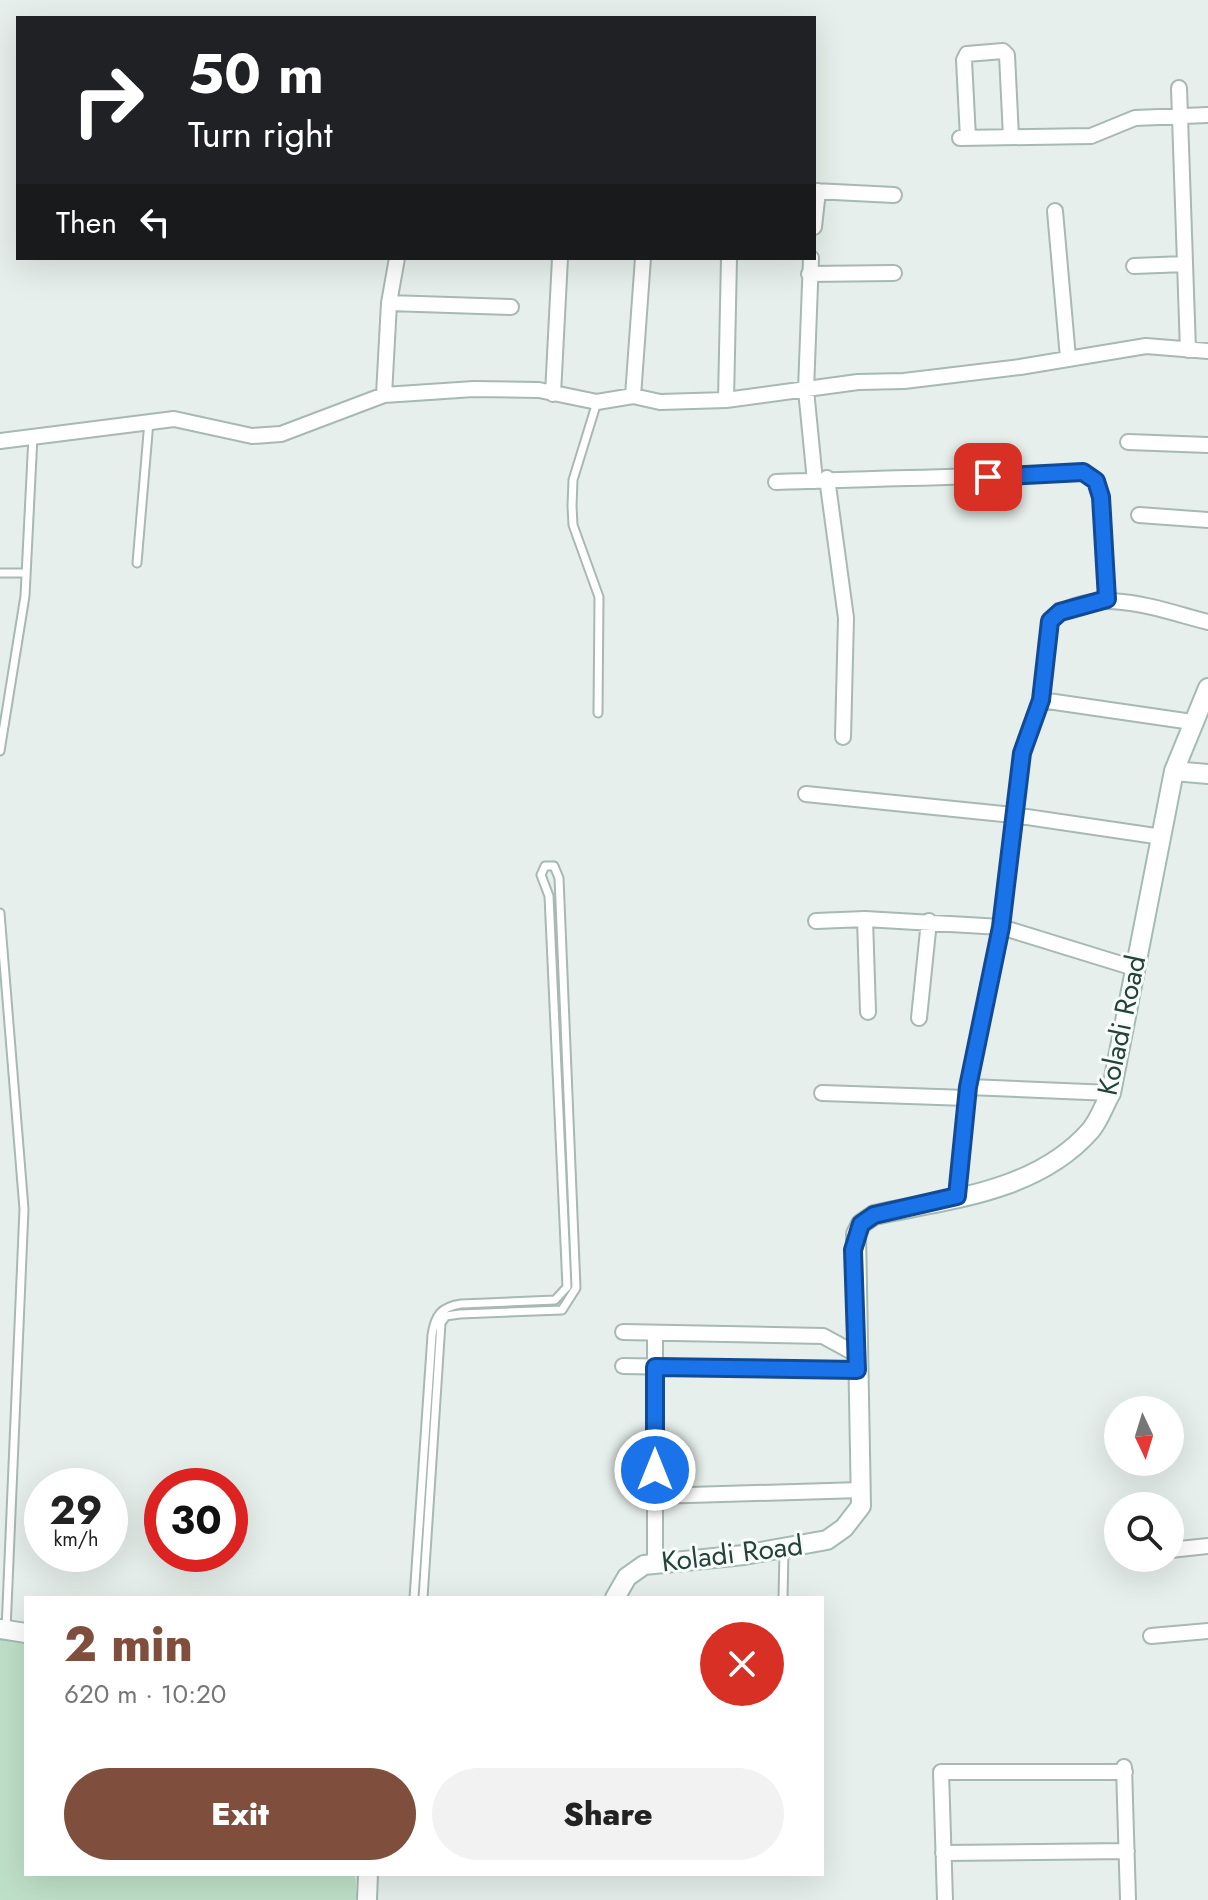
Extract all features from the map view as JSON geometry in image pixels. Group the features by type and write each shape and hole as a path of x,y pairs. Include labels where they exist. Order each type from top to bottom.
{"street":[{"path":"1011,137 1007,55 1003,51 967,54 964,60 964,138 1091,136 1135,118 1208,115"},
{"path":"1179,88 1188,350"},
{"path":"816,191 894,195"},
{"path":"1055,211 1068,358"},
{"path":"384,395 389,303 397,260"},
{"path":"553,394 560,260"},
{"path":"633,396 643,260"},
{"path":"726,400 729,260"},
{"path":"811,260 806,390 846,618 843,737"},
{"path":"1134,266 1185,264"},
{"path":"809,274 894,273"},
{"path":"389,303 511,307"},
{"path":"0,441 174,419 252,436 281,434 384,395 474,389 553,394 597,402 633,396 660,402 726,400 1020,367 1146,346 1208,351"},
{"path":"1128,442 1208,445"},
{"path":"776,482 924,480 1083,472 1096,481 1101,497 1107,599"},
{"path":"1139,515 1208,520"},
{"path":"957,1196 967,1093 1001,927 1022,753 1041,700 1050,621 1060,612 1107,599 1208,622"},
{"name":"Koladi Road","path":"616,1596 627,1577 644,1565 784,1549 827,1540 844,1528 861,1506 853,1250 861,1224 874,1215 996,1190 1036,1174 1091,1130 1111,1093 1174,771 1208,688"},
{"path":"1041,700 1192,722"},
{"path":"1174,771 1208,774"},
{"path":"806,794 1013,815 1162,837"},
{"path":"865,919 868,1012"},
{"path":"816,921 929,921 1001,927 1134,968"},
{"path":"919,1018 929,921"},
{"path":"822,1093 1111,1093"},
{"path":"623,1332 823,1336 857,1362"},
{"path":"655,1333 655,1563"},
{"path":"623,1366 857,1362"},
{"path":"655,1496 861,1490"},
{"path":"1184,1549 1208,1546"},
{"path":"3,1629 24,1633"},
{"path":"1151,1636 1208,1631"},
{"path":"945,1900 941,1772 1124,1769 1128,1900"},
{"path":"943,1853 1127,1851"},
{"path":"367,1900 368,1876"}],"lane":[{"path":"597,402 573,480 572,506 573,525 599,597 598,713"},
{"path":"137,563 149,421"},
{"path":"0,751 26,573 33,436"},
{"path":"0,573 26,573"},
{"path":"414,1596 432,1335 438,1314 448,1306 461,1304 555,1300 567,1287 549,896 541,875 545,866 554,866 559,878 576,1288 562,1310 460,1314 446,1316 441,1323 423,1596"},
{"path":"0,913 24,1209 3,1629"},
{"path":"0,1057 11,1056"},
{"path":"783,1596 784,1549"}],"green space":[{"path":"0,1628 24,1630 24,1876 355,1876 357,1900 0,1900"}],"route":[{"path":"655,1470 655,1367 857,1370 853,1250 861,1224 874,1215 957,1196 968,1087 1001,927 1022,753 1041,700 1050,621 1060,612 1107,599 1101,497 1096,481 1083,472 988,477"}]}
